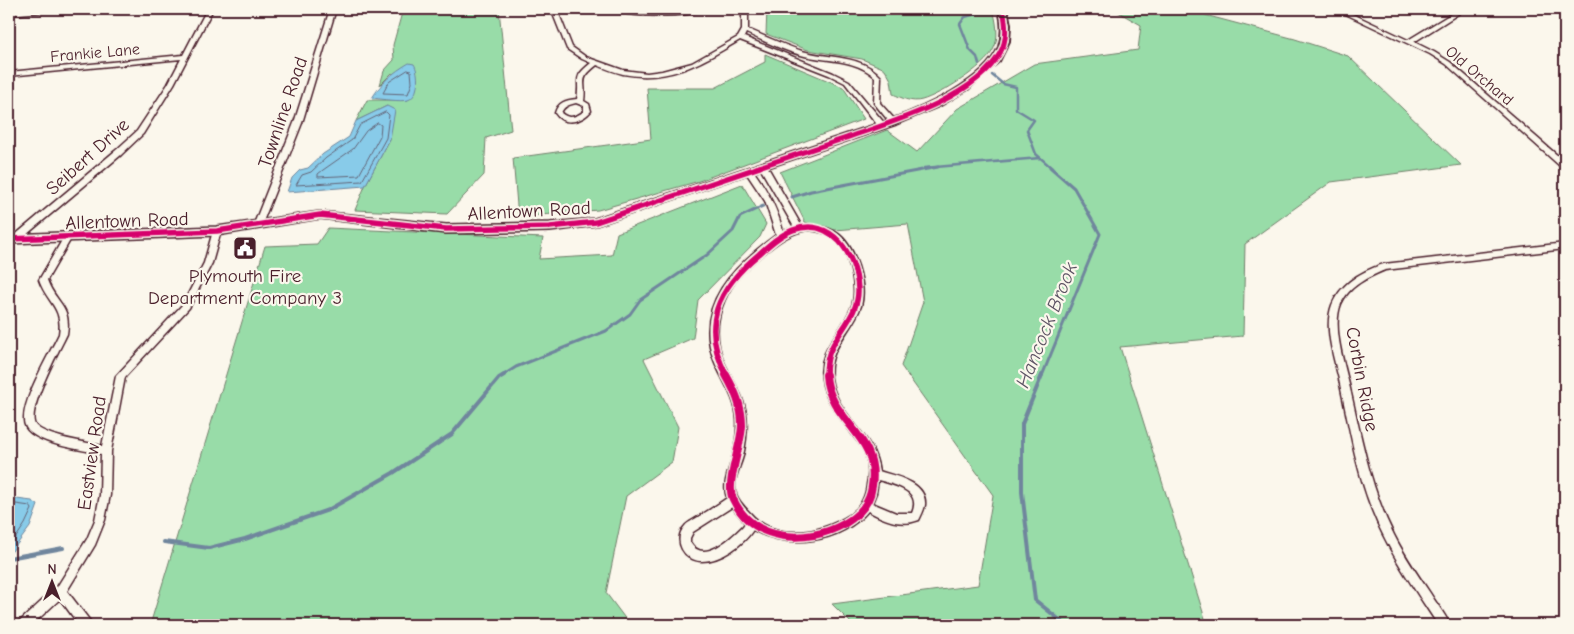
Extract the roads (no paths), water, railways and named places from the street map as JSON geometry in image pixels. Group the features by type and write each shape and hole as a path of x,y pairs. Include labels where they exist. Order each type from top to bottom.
{"street":[{"path":"9,13 52,9"},
{"name":"Seibert Drive","path":"13,238 118,153 140,132 161,102 210,9"},
{"name":"Townline Road","path":"258,224 298,123 333,9"},
{"path":"554,9 568,48 622,72 662,74 694,64 740,38 745,30 745,9"},
{"path":"614,9 652,15 674,14 701,9"},
{"name":"Allentown Road","path":"13,238 217,231 320,215 446,229 550,227 586,223 633,211 941,104 990,66 999,55 1004,43 1006,26 1003,9"},
{"name":"Old Orchard","path":"1338,9 1409,42 1448,63 1565,166"},
{"path":"1409,42 1463,9"},
{"path":"745,30 805,54 847,61 873,71 878,77 879,106 893,122"},
{"path":"740,38 840,78 854,89 864,105 882,125"},
{"name":"Frankie Lane","path":"9,74 184,57"},
{"path":"580,102 582,94 580,75 596,62"},
{"path":"763,166 798,228"},
{"path":"749,171 768,196 773,207 780,235"},
{"path":"798,228 817,229 837,237 845,246 855,267 857,281 856,306 834,340 826,360 827,386 836,406 861,435 871,452 876,475 867,506 845,523 826,532 796,537 769,533 752,524 733,500 731,486 738,452 742,411 731,380 717,354 713,332 715,308 722,292 738,271 780,235 798,228"},
{"name":"Eastview Road","path":"24,625 61,591 91,542 100,520 105,495 106,451 121,376 186,306 204,271 217,231"},
{"path":"68,237 43,280 44,287 64,312 66,323 33,398 27,420 31,428 40,434 64,442 106,451"},
{"name":"Corbin Ridge","path":"1444,625 1400,556 1377,511 1363,465 1344,382 1333,316 1340,298 1358,278 1384,267 1565,246"},
{"path":"867,506 887,516 904,520 914,517 920,509 920,499 915,490 899,482 876,475"},
{"path":"733,500 689,529 684,536 684,545 690,553 697,556 708,556 728,547 747,532 752,524"},
{"path":"61,591 86,625"}],"water":[{"path":"409,63 414,64 417,72 417,84 412,98 401,101 372,98 388,78"},
{"path":"387,106 395,110 390,139 365,186 287,192 292,178 300,170 308,168 323,154 349,137 356,121"},
{"path":"9,498 32,501 38,505 30,527 9,555"}],"waterway":[{"name":"Hancock Brook","path":"977,9 976,14 965,17 960,24 970,50 977,57 979,64"},
{"name":"Hancock Brook","path":"992,75 1003,84 1016,87 1016,109 1034,120 1027,130 1036,154 1052,168"},
{"path":"924,168 1040,158"},
{"path":"792,197 811,191 938,167"},
{"name":"Hancock Brook","path":"1042,376 1100,234 1074,188 1050,167"},
{"path":"502,376 516,367 606,331 630,314 640,300 707,255 733,231 740,217 763,206"},
{"path":"164,542 209,548 245,539 328,510 393,473 452,434 499,378 504,375"},
{"name":"Hancock Brook","path":"1042,375 1022,424 1022,492 1035,600 1066,625"},
{"path":"9,558 63,548"}],"place":[{"name":"Plymouth Fire Department Company 3","path":"245,248"}]}
